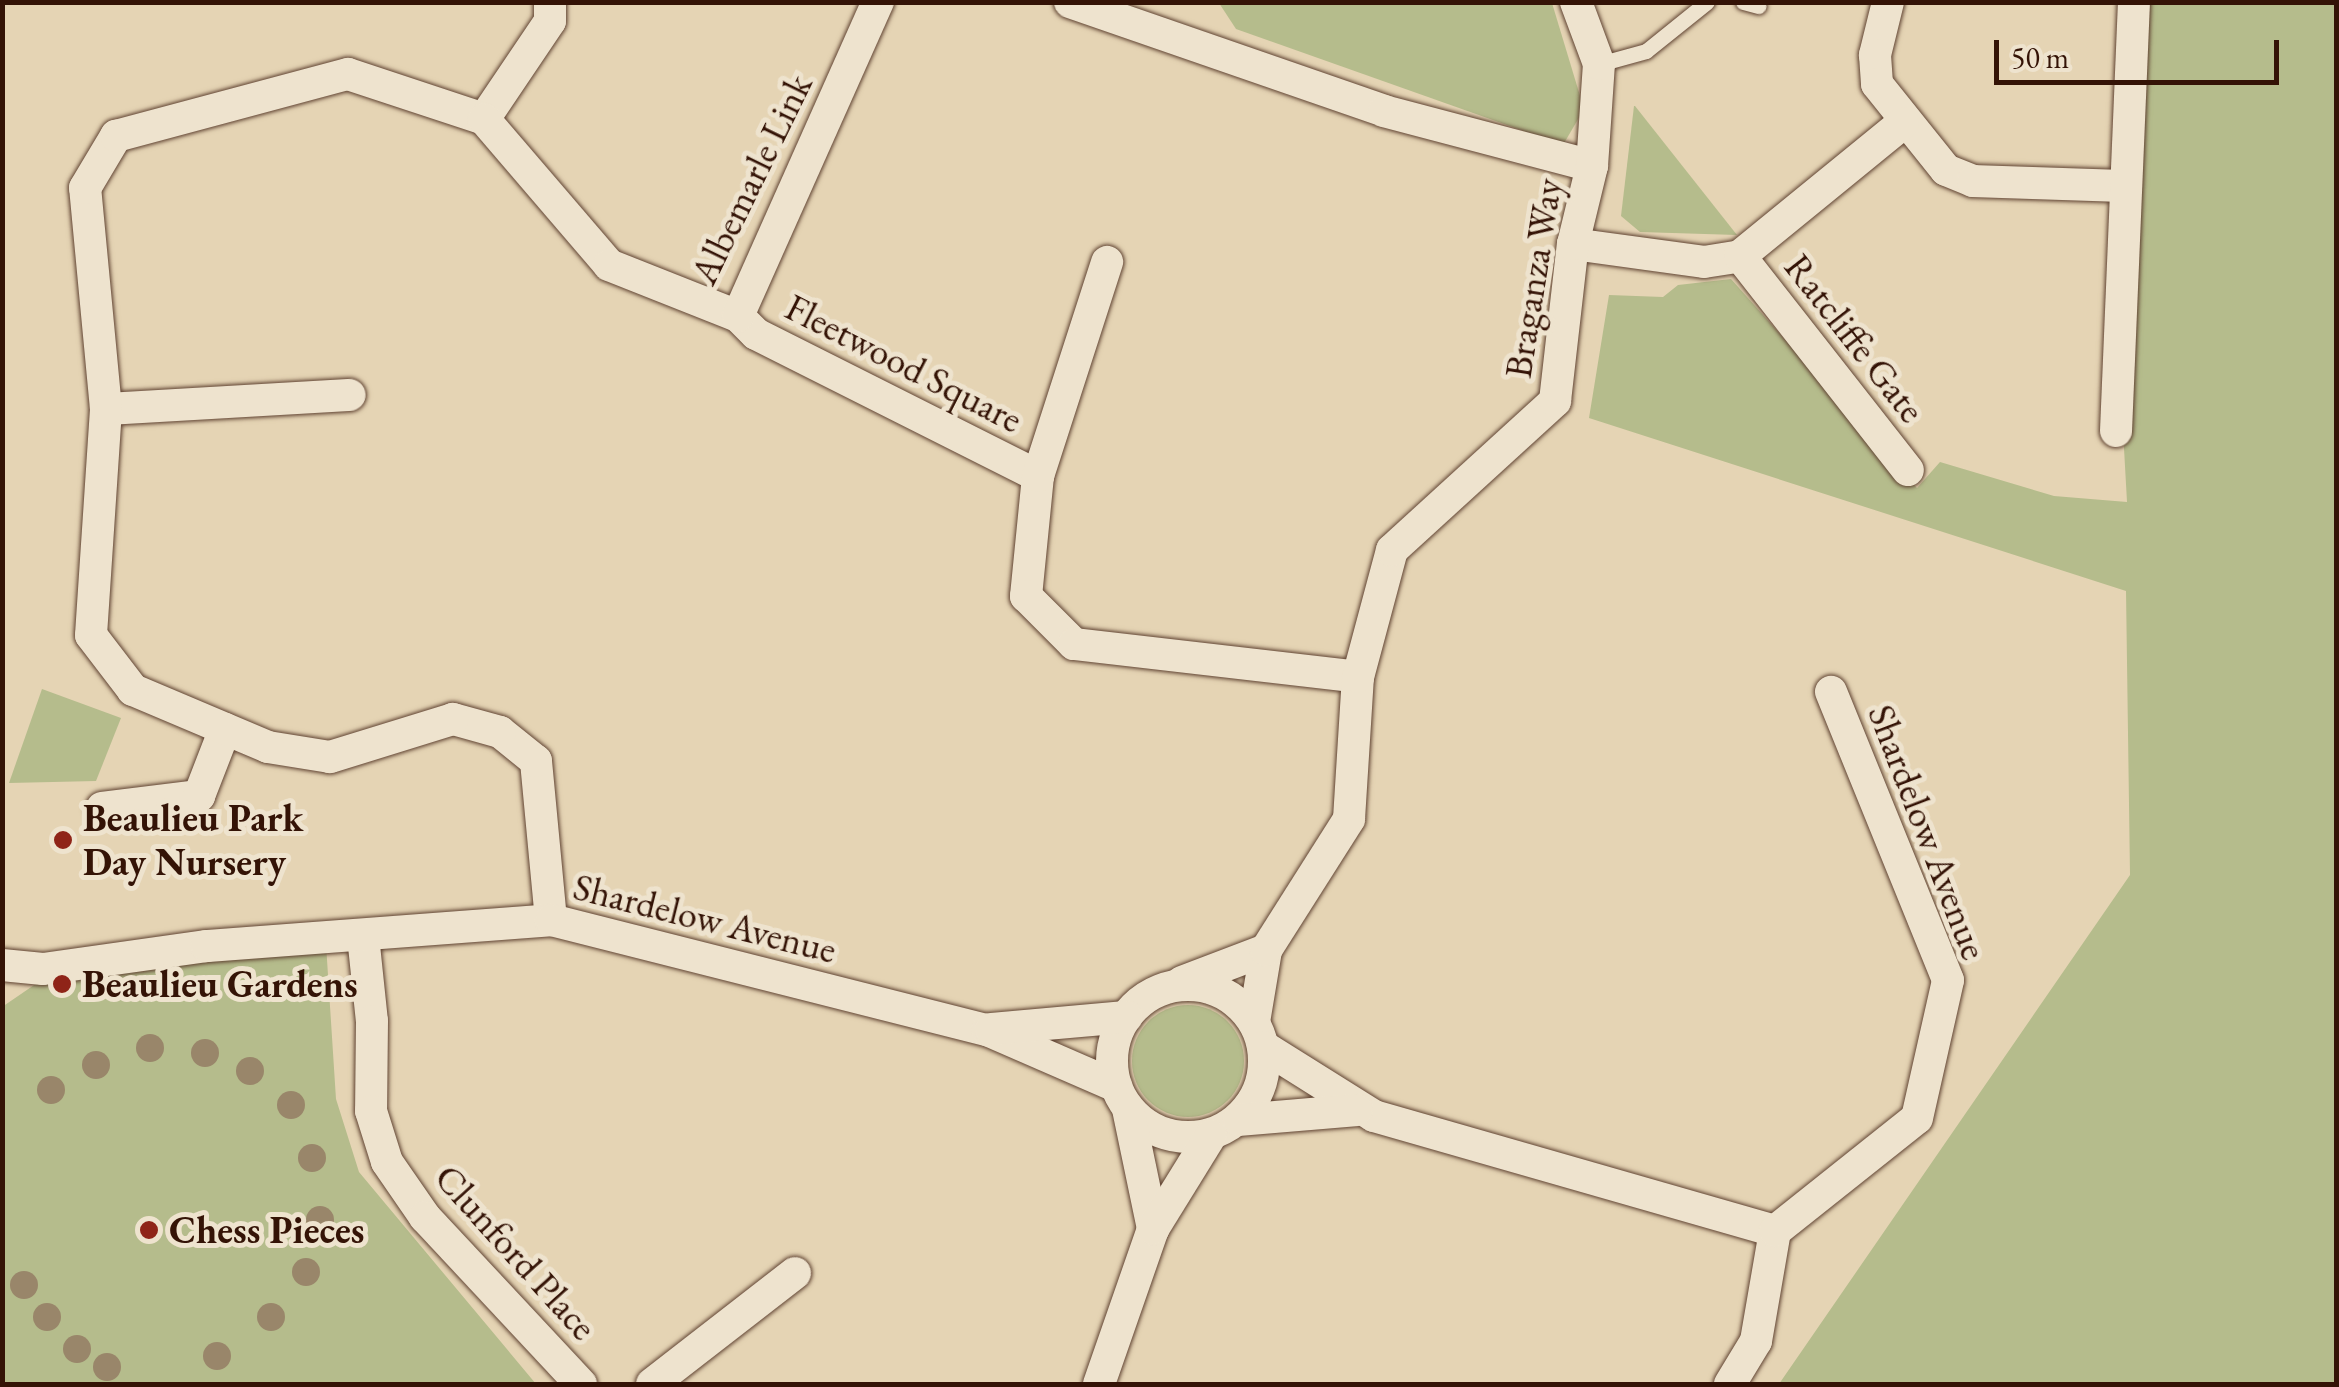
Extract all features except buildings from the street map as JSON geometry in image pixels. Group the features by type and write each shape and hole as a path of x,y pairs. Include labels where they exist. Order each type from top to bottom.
{"street":[{"path":"550,2 550,21 484,118 348,74 116,136 86,188 106,409 90,635 133,690 268,747 330,757 453,720 500,732 536,761 551,920"},
{"name":"Albemarle Link","path":"484,118 609,266 738,316 878,2"},
{"path":"1070,2 1384,111 1592,166"},
{"name":"Braganza Way","path":"1259,1035 1266,950 1349,818 1358,677 1392,550 1555,401 1573,244 1592,166 1599,64 1576,2"},
{"path":"1888,2 1875,55 1877,84 1903,123 1946,170 1973,180 2122,186"},
{"path":"2116,431 2122,186 2134,2"},
{"name":"Ratcliffe Gate","path":"1573,244 1704,262 1740,256 1903,123"},
{"name":"Ratcliffe Gate","path":"1740,256 1908,470"},
{"name":"Fleetwood Square","path":"1106,262 1038,476 1026,596 1074,644 1358,677"},
{"name":"Fleetwood Square","path":"738,316 773,343 1038,476"},
{"path":"106,409 350,395"},
{"name":"Shardelow Avenue","path":"1168,987 1214,989 1259,1035 1357,1110 1774,1231 1917,1118 1948,980 1831,692"},
{"path":"102,808 198,796 225,729"},
{"name":"Shardelow Avenue","path":"2,965 43,969 207,946 551,920 987,1030 1122,1097 1148,1127 1185,1138 1225,1127 1357,1110"},
{"name":"Clunford Place","path":"363,936 371,1111 386,1162 425,1217 582,1384"},
{"path":"1153,1229 1111,1060 1126,1017 1168,987 1266,950"},
{"name":"Shardelow Avenue","path":"2,986 43,969"},
{"name":"Shardelow Avenue","path":"987,1030 1126,1017"},
{"path":"1098,1384 1153,1229 1225,1127 1256,1098 1259,1035"},
{"path":"1730,1384 1756,1341 1774,1231"},
{"path":"652,1384 795,1273"}],"lane":[{"path":"1599,64 1646,50 1706,2"}],"green space":[{"path":"1219,3 1552,3 1584,109 1563,145 1236,29"},
{"path":"2147,3 2336,3 2336,1384 1779,1384 2130,875 2126,591 1589,418 1609,295 1663,297 1678,285 1731,279 1917,488 1940,462 2054,496 2127,502 2118,341"},
{"path":"1634,106 1737,235 1640,232 1621,216"},
{"path":"42,689 121,718 96,781 9,783"},
{"path":"326,944 336,1099 359,1172 536,1384 3,1384 2,1007 40,981"},
{"path":"1188,1005 1209,1010 1227,1022 1239,1040 1244,1061 1239,1082 1227,1100 1209,1112 1188,1117 1167,1112 1149,1100 1137,1082 1132,1061 1137,1040 1149,1022 1167,1010"}],"place":[{"name":"Beaulieu Park Day Nursery","path":"63,840"},
{"name":"Beaulieu Gardens","path":"62,984"},
{"name":"Chess Pieces","path":"149,1230"}]}
